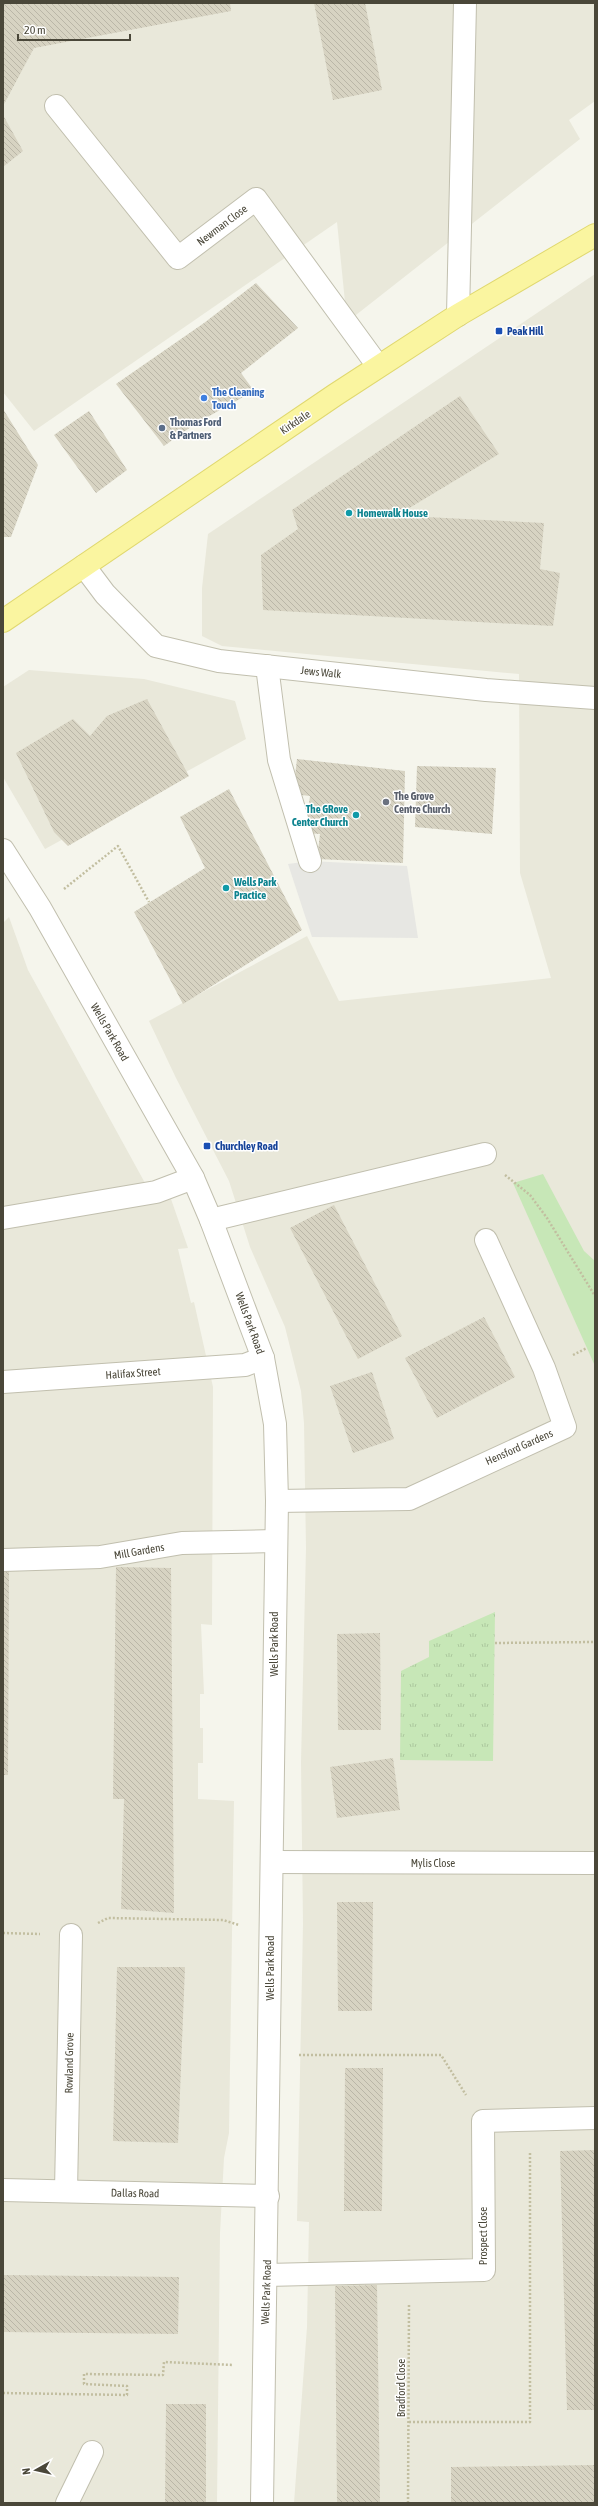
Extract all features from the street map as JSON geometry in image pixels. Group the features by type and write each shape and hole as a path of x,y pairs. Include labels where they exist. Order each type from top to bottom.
{"main road":[{"name":"Kirkdale","path":"3,621 378,366 458,316 595,235"}],"street":[{"path":"458,316 465,3"},
{"name":"Newman Close","path":"56,106 178,258 256,199 378,366"},
{"name":"Jews Walk","path":"84,566 105,594 156,646 220,661 486,690 595,698"},
{"path":"267,666 279,760 310,862"},
{"name":"Wells Park Road","path":"3,850 40,908 193,1178 211,1220 263,1358 275,1424 277,1501 275,1541 273,1862 270,1933 270,2054 262,2503"},
{"path":"211,1220 484,1154"},
{"path":"3,1218 156,1192 193,1178"},
{"name":"Hensford Gardens","path":"277,1501 409,1500 497,1456 565,1427 544,1368 486,1240"},
{"name":"Halifax Street","path":"3,1382 245,1365 263,1358"},
{"name":"Mill Gardens","path":"3,1560 100,1557 182,1543 275,1541"},
{"name":"Mylis Close","path":"273,1862 593,1863"},
{"name":"Rowland Grove","path":"66,2191 71,1935"},
{"path":"482,2121 595,2118"},
{"name":"Prospect Close","path":"266,2275 409,2273 484,2270 482,2121"},
{"name":"Dallas Road","path":"3,2190 268,2196"},
{"path":"67,2503 92,2452"}],"path":[{"path":"40,908 118,846 150,902"},
{"path":"484,1154 513,1183 530,1195 547,1218 595,1296"},
{"path":"495,1643 595,1642"},
{"path":"3,1933 71,1935 108,1918 223,1920 270,1933"},
{"path":"270,2054 441,2055 482,2121"},
{"path":"409,2422 530,2422 530,2119"},
{"name":"Bradford Close","path":"408,2503 409,2273"},
{"path":"3,2393 127,2395 127,2386 84,2384 84,2374 163,2375 164,2362 235,2365"}],"shaded area":[{"path":"3,3 595,3 595,101 569,120 580,139 347,322 337,222 34,431 3,392"},
{"path":"595,274 595,2503 294,2503 307,2327 309,2222 297,2221 303,1924 301,1762 306,1548 304,1423 301,1391 285,1327 250,1247 229,1181 176,1078 149,1021 307,936 339,1001 551,978 520,873 519,674 222,646 202,636 202,588 208,534"},
{"path":"29,670 144,679 235,701 246,739 45,849 3,777 3,687"},
{"path":"310,861 407,866 418,938 312,937 288,864"},
{"path":"9,917 28,970 145,1183 157,1201 171,1199 188,1248 178,1249 191,1303 194,1302 213,1387 212,1625 201,1624 204,1694 200,1694 200,1728 203,1728 203,1763 198,1763 198,1799 234,1801 229,2133 224,2158 220,2233 217,2503 3,2503 3,923"}],"green space":[{"path":"543,1174 584,1251 595,1261 595,1366 513,1183"},
{"path":"495,1612 493,1761 400,1760 401,1671 429,1657 429,1641"}],"building":[{"path":"3,3 230,3 231,11 34,48 3,106"},
{"path":"314,3 365,3 382,90 333,100"},
{"path":"3,115 23,151 3,167"},
{"path":"256,283 298,328 241,373 254,391 195,424 164,446 116,384 204,323"},
{"name":"Homewalk House","path":"460,396 499,454 406,510 406,516 544,523 540,569 560,573 553,626 263,610 261,555 298,529 292,510"},
{"path":"3,409 38,465 11,537 3,537"},
{"path":"89,411 127,470 96,493 54,435"},
{"path":"147,699 189,776 68,846 54,832 16,753 73,719 90,736 107,716"},
{"name":"The GRove Center Church","path":"297,759 405,771 403,863 317,859 320,834 305,833 310,796 293,794"},
{"path":"417,766 496,768 492,834 415,827"},
{"name":"Wells Park Practice","path":"229,789 302,930 183,1004 134,912 205,868 180,817"},
{"path":"334,1205 402,1336 358,1359 290,1228"},
{"path":"484,1317 515,1377 437,1418 405,1358"},
{"path":"372,1372 394,1439 353,1453 330,1386"},
{"path":"116,1567 171,1568 174,1913 121,1909 124,1799 113,1799"},
{"path":"9,1570 8,1775 3,1775 3,1571"},
{"path":"380,1633 381,1730 338,1730 337,1634"},
{"path":"393,1758 400,1810 337,1818 330,1767"},
{"path":"337,1902 373,1902 372,2011 338,2011"},
{"path":"117,1967 185,1967 178,2143 113,2141"},
{"path":"345,2068 383,2068 382,2211 344,2211"},
{"path":"595,2150 595,2410 567,2410 560,2151"},
{"path":"3,2275 179,2277 178,2334 3,2332"},
{"path":"377,2285 380,2503 337,2503 335,2286"},
{"path":"166,2404 206,2404 206,2503 165,2503"},
{"path":"595,2465 595,2503 451,2503 451,2467"}],"place":[{"name":"Peak Hill","path":"499,331"},
{"name":"The Cleaning Touch","path":"204,398"},
{"name":"Thomas Ford & Partners","path":"162,428"},
{"name":"Homewalk House","path":"349,513"},
{"name":"The Grove Centre Church","path":"386,802"},
{"name":"The GRove Center Church","path":"356,815"},
{"name":"Wells Park Practice","path":"226,888"},
{"name":"Churchley Road","path":"207,1146"}]}
